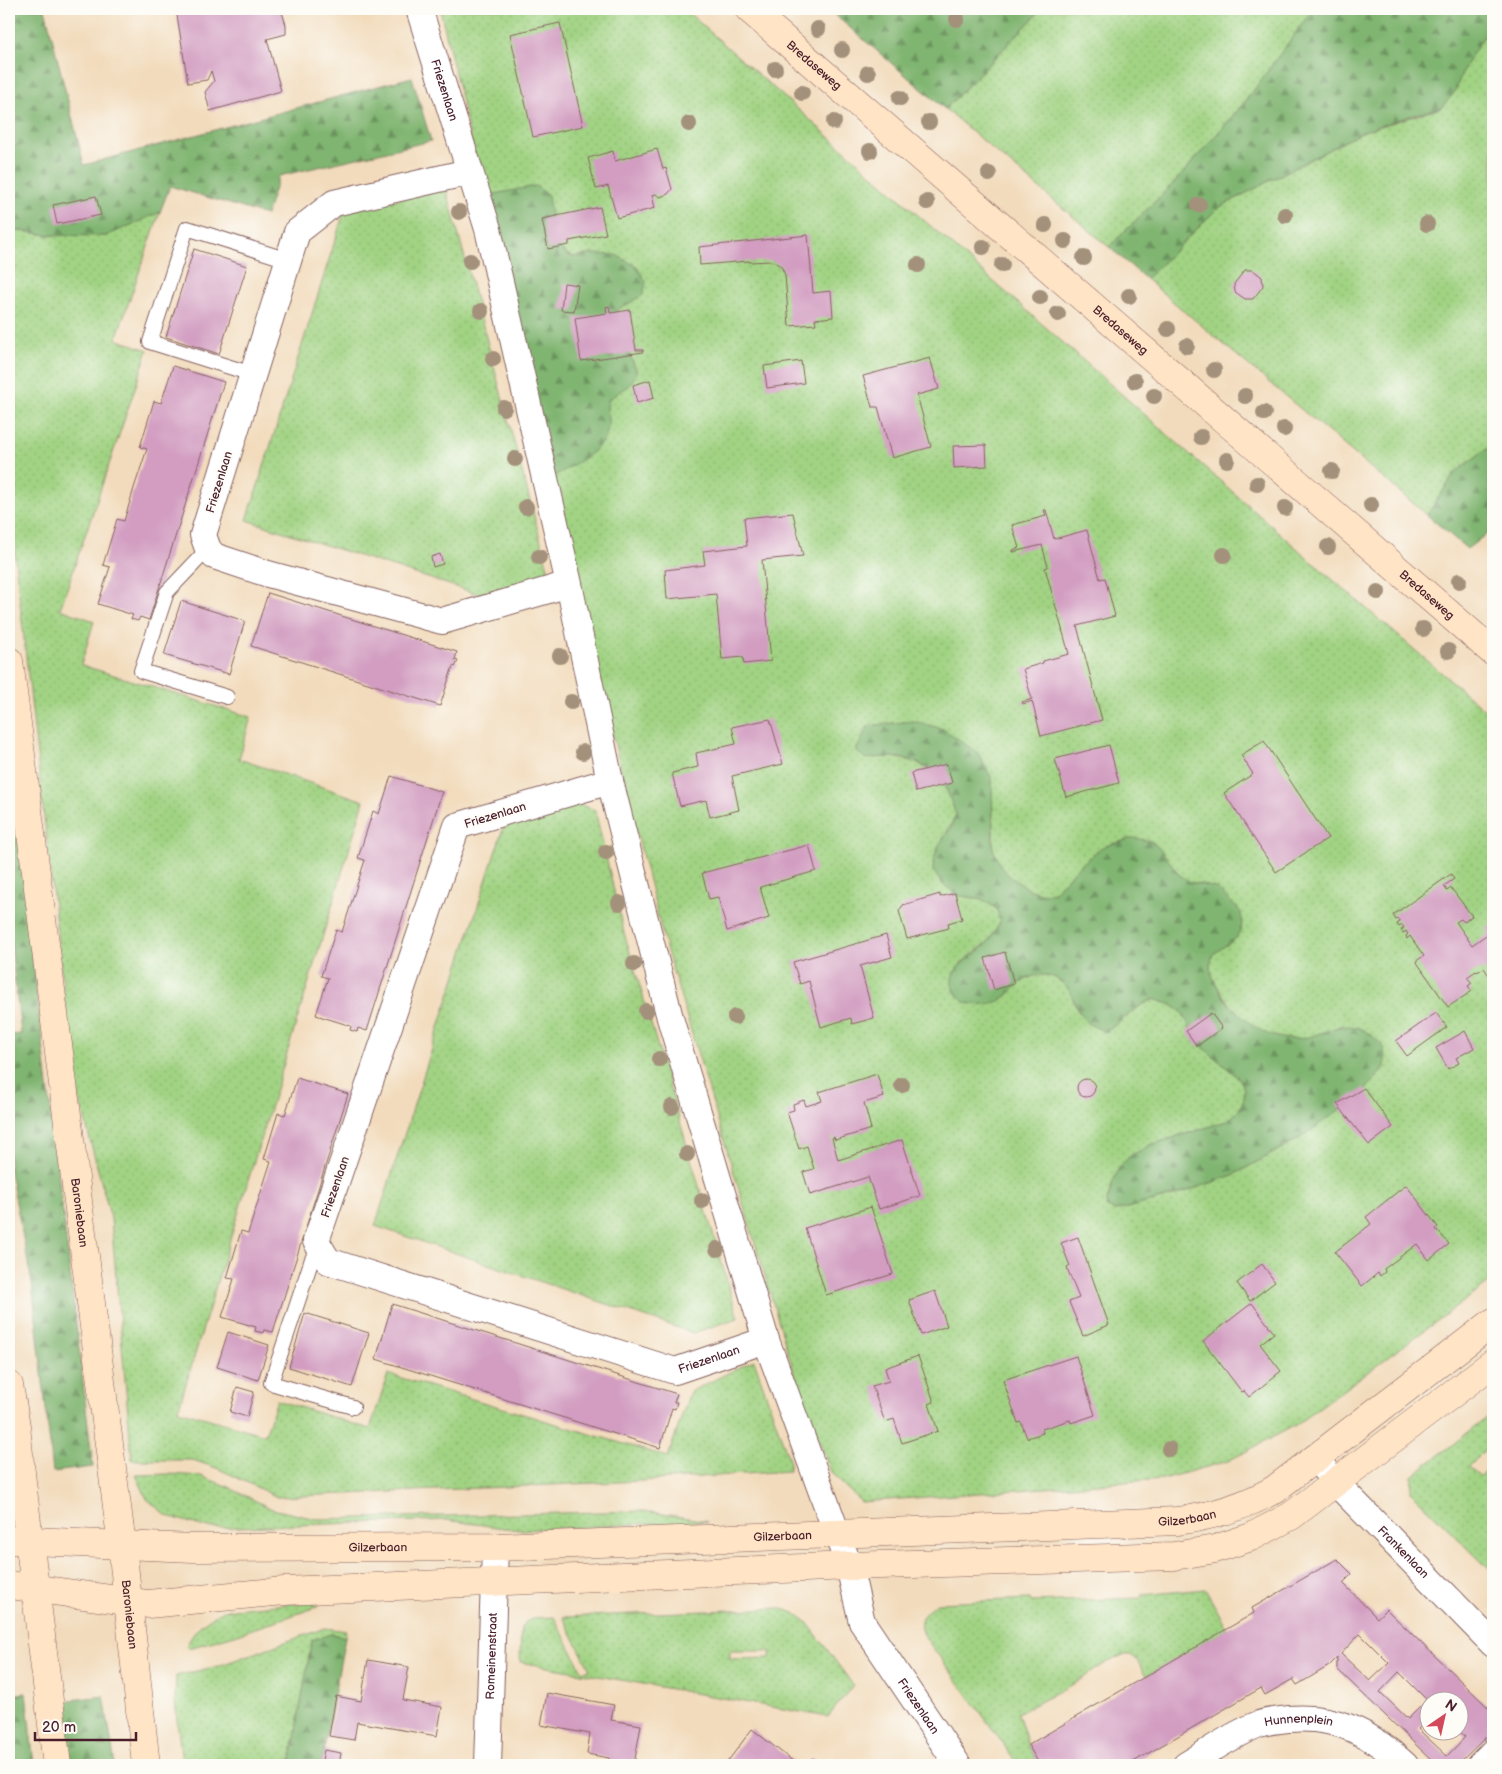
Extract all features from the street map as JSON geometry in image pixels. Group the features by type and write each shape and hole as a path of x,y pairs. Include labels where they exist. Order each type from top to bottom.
{"street":[{"name":"Friezenlaan","path":"419,9 488,229 569,584 610,781 670,1018 766,1340 849,1566 862,1622 958,1765"},
{"name":"Bredaseweg","path":"749,9 1493,652"},
{"name":"Friezenlaan","path":"208,549 203,535 297,232 334,203 470,172"},
{"path":"208,549 214,556 268,574 442,621 569,584"},
{"name":"Baroniebaan","path":"9,661 122,1546 146,1765"},
{"name":"Friezenlaan","path":"610,781 458,826 316,1241 328,1261 675,1371 766,1340"},
{"name":"Gilzerbaan","path":"19,1541 193,1548 495,1547 1178,1521 1210,1516 1259,1498 1274,1489 1493,1322"},
{"path":"9,1585 128,1603 148,1604 284,1591 849,1566 1174,1556 1215,1549 1251,1537 1291,1516 1336,1484 1493,1363"},
{"path":"9,1385 16,1426 19,1541 36,1589 57,1765"},
{"name":"Frankenlaan","path":"1315,1458 1336,1484 1493,1644"},
{"name":"Romeinenstraat","path":"488,1765 495,1547"},
{"name":"Hunnenplein","path":"1189,1765 1261,1724 1302,1718 1323,1719 1345,1725 1366,1735 1389,1750 1405,1765"},
{"path":"1480,1765 1493,1752"}],"lane":[{"path":"252,374 150,342 187,228 288,260"},
{"path":"208,549 167,592 141,671 227,697"},
{"path":"323,1252 312,1260 272,1383 353,1407"}],"green space":[{"path":"9,9 45,9 84,165 412,77 431,141 279,176 266,215 170,186 160,212 106,236 47,235 10,229"},
{"path":"440,9 684,9 1318,567 1493,717 1493,1280 1294,1426 1228,1461 1163,1479 861,1502 832,1474 799,1389 666,948 619,762 553,477 587,456 608,419 606,408 608,400 637,373 611,316 618,308 630,303 593,254 574,256 567,254 484,196","holes":["913,721 943,729 993,807 993,849 1001,867 1012,878 1026,888 1042,894 1054,892 1078,867 1161,850 1178,874 1190,882 1206,885 1240,912 1242,919 1241,929 1236,938 1212,955 1210,967 1212,975 1223,995 1239,1015 1256,1030 1284,1039 1310,1037 1342,1025 1299,1139 1233,1175 1173,1196 1115,1211 1106,1206 1113,1181 1150,1145 1227,1121 1239,1111 1244,1098 1244,1089 1240,1079 1214,1057 1191,1031 1182,1012 1170,1004 1154,999 1140,1006 1106,1032 1078,1011 1068,987 1054,977 1038,974 1014,987 1003,999 960,964 988,942 1000,922 997,909 982,899 973,898 933,870 936,854 956,814 948,793 939,778 917,762 888,756 868,726"]},
{"path":"828,9 1042,9 945,109"},
{"path":"1042,9 1313,9 1245,102 1175,182 1109,247 945,109"},
{"path":"1313,9 1493,9 1493,35 1483,37 1465,66 1454,93 1441,108 1364,131 1218,208 1146,279 1109,247 1175,182 1245,102"},
{"path":"1493,35 1493,446 1455,473 1427,515 1146,279 1218,208 1364,131 1441,108 1454,93 1465,66 1483,37"},
{"path":"536,186 548,195 552,225 558,246 567,255 573,257 593,254 616,255 636,266 646,282 643,295 611,316 637,373 630,384 608,400 608,428 606,436 601,443 586,457 553,477 484,196"},
{"path":"446,188 552,583 484,596 247,520 344,212"},
{"path":"160,212 116,339 148,350 60,609 94,621 81,665 251,717 239,759 364,801 178,1410 265,1435 277,1400 370,1429 388,1374 668,1457 690,1392 754,1360 790,1462 789,1471 641,1481 277,1497 219,1469 193,1460 132,1460 111,1219 73,1075 9,505 9,229 47,235 106,236"},
{"path":"1493,446 1493,529 1467,549 1427,515 1455,473"},
{"path":"913,721 943,729 978,753 992,779 993,849 1001,867 1012,878 1026,888 1042,894 1054,892 1078,867 1102,847 1133,838 1151,841 1161,850 1178,874 1190,882 1216,888 1240,911 1242,919 1241,929 1236,938 1212,955 1210,966 1223,997 1229,1004 1257,1028 1281,1038 1302,1038 1340,1027 1350,1026 1360,1029 1371,1035 1382,1045 1385,1067 1363,1093 1299,1139 1233,1175 1173,1196 1115,1211 1106,1206 1113,1181 1120,1166 1130,1156 1150,1145 1227,1121 1239,1111 1244,1098 1244,1089 1240,1079 1198,1043 1182,1012 1170,1004 1154,999 1140,1006 1106,1032 1089,1024 1084,1019 1065,985 1053,977 1037,975 1028,978 1019,983 1004,998 995,1002 970,1004 961,999 954,989 952,981 954,974 966,960 990,940 1000,922 997,909 982,899 960,896 942,884 933,870 934,858 940,843 951,827 956,814 947,790 939,778 923,765 914,761 895,757 866,759 856,751 868,726"},
{"path":"9,757 93,1467 53,1472 32,1283 9,1167 9,1017 11,1035 21,1034 9,927"},
{"path":"570,801 595,810 623,929 738,1318 693,1333 375,1226 503,828"},
{"path":"1493,1413 1493,1448 1489,1445 1469,1467 1481,1477 1493,1463 1493,1573 1411,1492 1412,1476"},
{"path":"170,1474 201,1476 272,1509 316,1519 644,1511 707,1521 519,1530 446,1520 208,1528 167,1516 147,1499 136,1475"},
{"path":"1205,1589 1228,1629 1146,1676 1137,1660 1131,1655 1123,1655 1018,1713 1028,1745 1040,1765 1018,1765 921,1631 921,1621 925,1613 937,1603 1030,1599 1031,1602 1141,1598 1142,1595"},
{"path":"320,1601 317,1607 235,1635 189,1648 186,1646 202,1624 223,1610"},
{"path":"780,1608 795,1613 807,1622 853,1685 828,1717 520,1662 521,1627 524,1623 531,1619 554,1617 582,1671 590,1670 563,1617","holes":["730,1651 770,1651 770,1658 730,1659"]},
{"path":"325,1628 346,1631 345,1637 331,1634 312,1640 290,1765 182,1765 175,1700 176,1676 218,1666"},
{"path":"331,1634 345,1637 321,1765 290,1765 312,1640"},
{"path":"26,1693 34,1765 9,1765 9,1695"},
{"path":"104,1696 115,1765 71,1765 63,1701"}],"building":[{"path":"176,9 281,9 286,25 286,34 267,39 281,91 210,111 205,92 214,81 211,71 207,80 188,83"},
{"path":"560,23 583,126 533,137 510,34"},
{"path":"657,149 663,169 666,168 672,189 668,194 660,197 656,194 652,195 655,208 617,218 608,186 596,189 588,158 613,151 615,161"},
{"path":"96,196 101,215 57,224 53,205"},
{"path":"600,207 606,234 569,241 569,245 548,249 542,219"},
{"path":"808,235 813,293 831,291 833,317 815,319 816,324 789,326 785,275 781,266 776,263 771,261 749,261 700,265 699,247"},
{"path":"194,249 247,266 219,354 166,337"},
{"path":"1245,270 1253,270 1262,277 1263,286 1253,299 1245,299 1235,292 1234,284"},
{"path":"564,283 578,285 574,311 561,310"},
{"path":"609,306 610,313 630,310 636,350 643,350 643,352 581,361 575,318 607,313 606,307"},
{"path":"930,358 939,389 917,395 931,447 892,458 878,407 872,407 863,376"},
{"path":"801,361 804,383 767,388 764,366"},
{"path":"173,366 224,382 149,620 140,617 138,621 131,619 133,615 98,604 110,567 103,565 117,519 124,521 147,449 140,447 154,401 161,403"},
{"path":"650,380 654,398 637,403 633,385"},
{"path":"986,445 987,466 954,468 953,446"},
{"path":"1044,510 1046,510 1054,539 1087,530 1100,579 1105,578 1115,616 1077,626 1102,720 1041,736 1032,701 1023,704 1022,702 1032,699 1023,669 1069,654 1045,568 1048,567 1042,545 1013,552 1013,550 1019,548 1012,525 1046,516"},
{"path":"793,513 803,556 762,560 771,661 744,664 743,657 722,659 716,594 667,599 665,570 705,565 703,551 747,546 744,518"},
{"path":"440,554 443,564 433,567 431,557"},
{"path":"268,593 457,652 455,660 458,661 455,667 453,666 440,706 251,646"},
{"path":"181,601 245,621 229,674 164,655"},
{"path":"770,719 783,764 732,776 739,810 710,817 706,800 680,806 672,773 698,767 696,753 736,744 732,727"},
{"path":"1264,741 1328,838 1276,872 1224,793 1253,774 1241,755"},
{"path":"1109,745 1119,783 1066,797 1055,759"},
{"path":"947,764 952,783 916,792 911,773"},
{"path":"391,776 442,792 367,1031 358,1028 357,1032 350,1030 351,1026 316,1015 328,978 321,976 336,930 342,932 365,860 358,858 373,811 379,814"},
{"path":"809,845 816,871 760,887 769,918 727,931 718,897 709,899 702,873"},
{"path":"1451,874 1454,879 1444,886 1447,891 1451,888 1472,916 1464,922 1461,919 1456,922 1472,945 1489,933 1486,928 1490,925 1493,929 1493,975 1490,977 1484,968 1467,977 1472,983 1468,986 1472,991 1448,1007 1416,961 1424,956 1410,936 1407,939 1406,936 1408,934 1406,931 1403,933 1401,930 1404,928 1402,925 1399,927 1397,924 1400,922 1393,915"},
{"path":"955,893 962,919 948,923 949,928 907,939 899,911 903,905 940,894 940,897"},
{"path":"886,935 892,957 860,966 874,1018 852,1024 851,1018 821,1027 809,981 800,984 793,962"},
{"path":"1005,952 1014,984 994,990 985,958"},
{"path":"1211,1013 1222,1028 1197,1046 1186,1031"},
{"path":"1436,1013 1447,1027 1407,1056 1396,1041"},
{"path":"1465,1031 1474,1048 1456,1058 1459,1063 1448,1069 1436,1048"},
{"path":"877,1074 884,1097 864,1103 871,1129 835,1140 834,1137 832,1138 838,1160 902,1140 920,1196 879,1209 868,1177 810,1195 803,1172 814,1169 807,1146 799,1149 787,1112 794,1110 793,1104 804,1100 806,1106 822,1101 819,1092"},
{"path":"297,1078 348,1094 273,1332 264,1330 263,1333 255,1331 256,1327 222,1317 234,1279 227,1278 241,1231 248,1233 271,1161 264,1159 278,1113 285,1115"},
{"path":"1086,1079 1092,1082 1095,1088 1092,1094 1086,1097 1080,1094 1077,1088 1080,1082"},
{"path":"1364,1088 1393,1127 1369,1145 1337,1104"},
{"path":"1406,1185 1438,1227 1436,1229 1449,1244 1429,1260 1417,1244 1384,1269 1385,1272 1380,1276 1378,1273 1362,1286 1335,1252 1371,1224 1366,1217"},
{"path":"871,1207 893,1274 826,1295 805,1228"},
{"path":"1078,1237 1109,1325 1083,1336 1069,1302 1079,1298 1067,1268 1070,1266 1061,1243"},
{"path":"1262,1264 1275,1282 1250,1301 1237,1283"},
{"path":"935,1291 947,1326 921,1335 909,1300"},
{"path":"1252,1303 1274,1333 1260,1344 1281,1371 1249,1397 1244,1391 1242,1392 1203,1341"},
{"path":"392,1304 677,1394 674,1402 677,1402 675,1409 672,1408 660,1448 376,1359"},
{"path":"305,1313 369,1333 352,1387 289,1367"},
{"path":"228,1332 269,1345 258,1380 217,1367"},
{"path":"918,1356 934,1402 929,1404 938,1431 902,1443 894,1419 885,1422 872,1386 889,1381 885,1368"},
{"path":"1076,1356 1095,1415 1071,1423 1070,1420 1042,1429 1043,1433 1027,1438 1021,1422 1018,1423 1003,1380"},
{"path":"237,1387 254,1392 247,1417 230,1412"},
{"path":"1337,1559 1352,1574 1343,1583 1377,1618 1386,1609 1493,1712 1493,1730 1457,1765 1437,1765 1337,1669 1337,1658 1329,1666 1297,1685 1293,1679 1265,1695 1261,1688 1128,1765 1040,1765 1028,1745 1254,1613 1252,1608","holes":["1360,1634 1389,1663 1370,1681 1341,1654"]},
{"path":"368,1660 409,1667 403,1700 442,1707 437,1736 357,1722 354,1740 329,1736 336,1696 361,1701"},
{"path":"547,1693 614,1705 611,1720 641,1725 634,1765 608,1765 609,1758 587,1754 590,1734 541,1725"},
{"path":"752,1729 794,1762 799,1765 725,1765"},
{"path":"324,1750 341,1753 339,1765 321,1765"},
{"path":"812,1758 821,1765 807,1765"}]}
